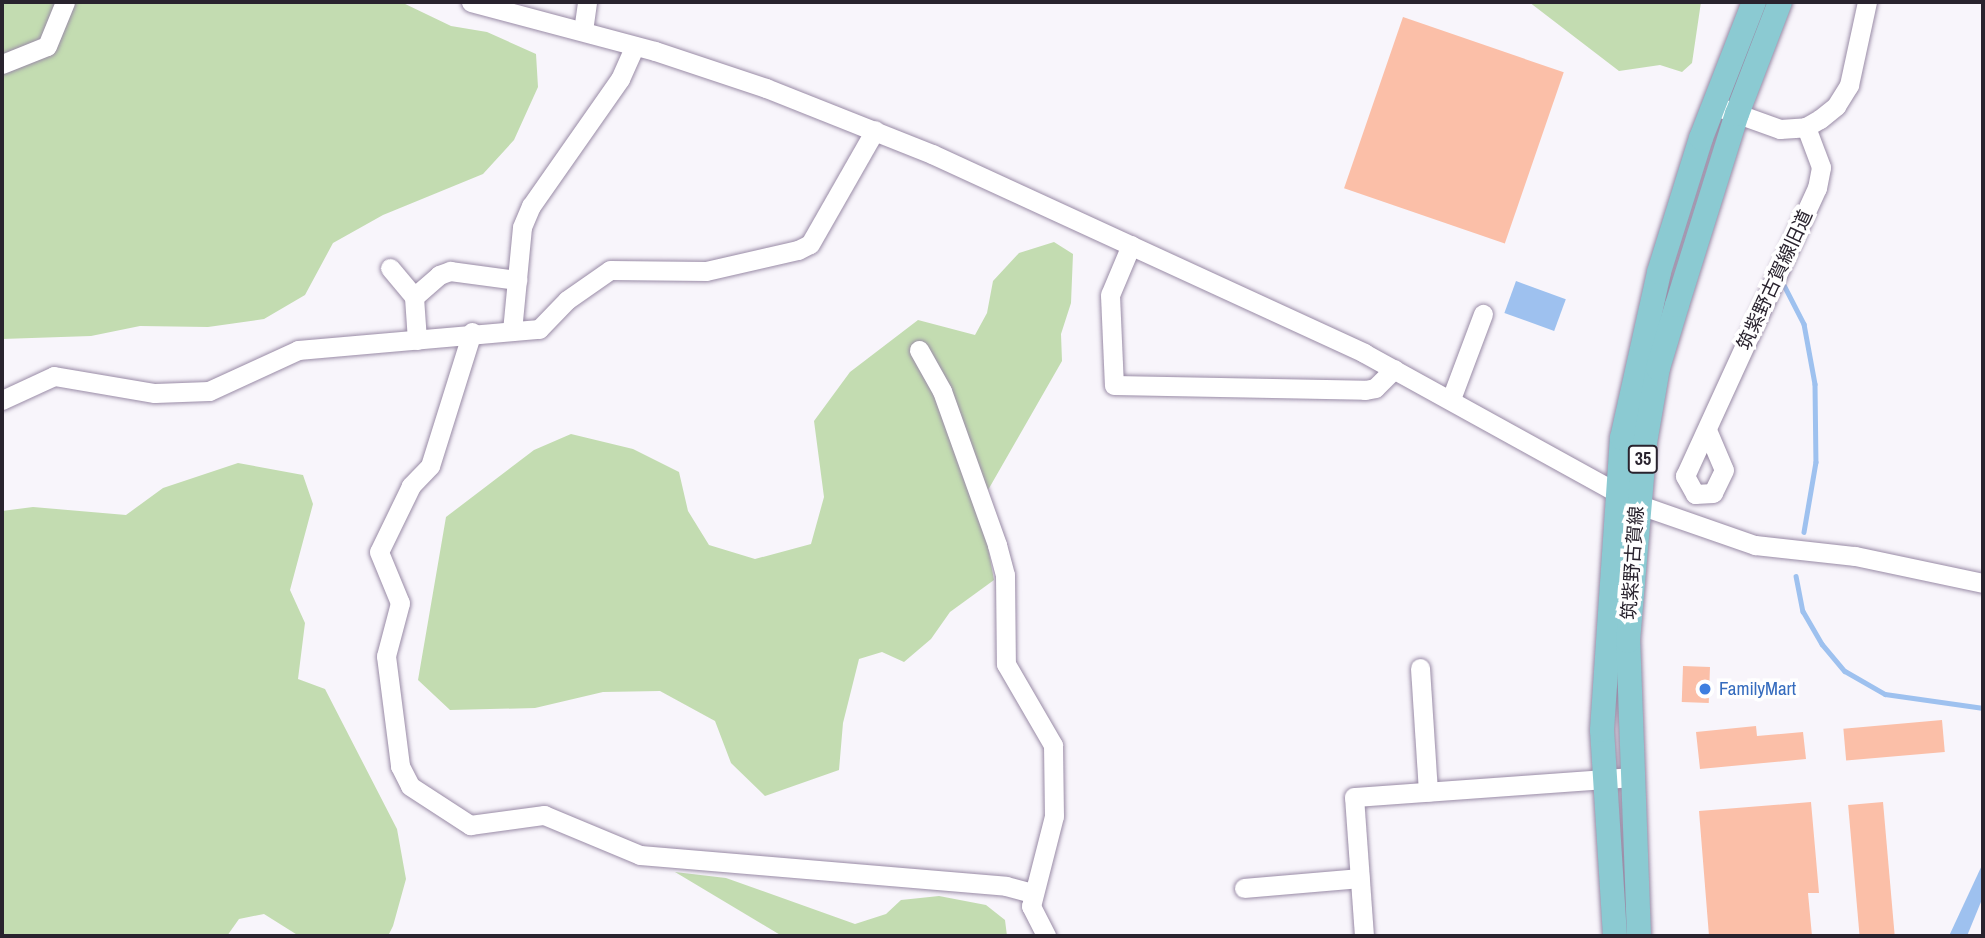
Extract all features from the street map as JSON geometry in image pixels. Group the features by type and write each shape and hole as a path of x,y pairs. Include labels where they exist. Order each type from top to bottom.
{"main road":[{"name":"筑紫野古賀線","path":"1615,936 1603,777 1636,358 1713,105 1755,2"},
{"name":"筑紫野古賀線","path":"1639,936 1630,777 1626,499 1658,368 1737,114 1780,2"}],"street":[{"path":"2,64 47,46 65,2"},
{"path":"471,2 635,46 766,88 875,130 1130,245 1394,369 1451,398 1626,499 1755,545 1855,556 1983,583"},
{"path":"583,31 587,2"},
{"path":"1713,105 1780,129 1806,127 1836,106 1849,85 1867,2"},
{"path":"512,331 522,227 531,206 620,79 635,46"},
{"name":"筑紫野古賀線旧道","path":"1707,430 1817,188 1821,167 1806,127"},
{"path":"2,400 54,376 155,393 209,390 298,350 417,340 472,332 539,328 567,300 610,270 706,271 738,266 810,244 875,130"},
{"path":"1130,245 1110,295 1114,385 1365,390 1375,388 1394,369"},
{"path":"390,268 410,287 414,297 417,340"},
{"path":"414,297 450,271 517,280"},
{"path":"1451,398 1483,314"},
{"path":"472,332 430,466 411,486 379,552 380,565 400,603 386,656 400,766 410,786 470,825 544,814 640,855 1006,886 1032,893"},
{"path":"919,350 942,391 997,544 1005,575 1006,664 1053,745 1054,816 1032,893 1033,915 1046,936"},
{"path":"1420,668 1428,792"},
{"path":"1364,936 1353,797 1630,777"},
{"path":"1244,888 1360,878"}],"green space":[{"path":"2,2 401,2 451,26 487,32 536,54 538,87 514,140 483,174 383,215 333,243 305,295 264,319 208,327 140,326 91,336 2,339"},
{"path":"1529,2 1701,2 1692,63 1682,72 1660,65 1619,71"},
{"path":"1054,242 1073,254 1071,303 1061,334 1062,361 980,504 994,580 950,612 931,639 904,662 882,652 859,659 843,723 839,770 765,796 731,763 715,721 660,691 603,692 535,708 450,710 418,680 446,517 534,450 571,434 633,449 679,472 688,511 709,545 755,559 811,544 824,497 814,421 850,372 918,320 975,335 987,313 993,281 1019,253"},
{"path":"238,463 303,475 313,504 290,590 305,623 298,679 325,689 397,829 406,879 393,926 388,936 299,936 264,914 239,919 227,936 2,936 2,511 33,507 126,515 163,488"},
{"path":"675,872 726,878 855,924 886,914 901,900 939,896 986,905 1005,920 1007,936 782,936"}],"water":[{"path":"1516,281 1566,299 1554,331 1504,313"},
{"path":"1983,863 1983,897 1967,936 1949,936"}],"building":[{"path":"1403,17 1564,72 1505,243 1344,188"},
{"path":"1683,666 1710,667 1709,703 1682,702"},
{"path":"1942,720 1945,752 1846,761 1843,729"},
{"path":"1756,726 1757,736 1803,732 1806,759 1700,769 1696,732"},
{"path":"1811,802 1819,893 1808,893 1812,936 1709,936 1699,811"},
{"path":"1883,802 1895,936 1860,936 1848,805"}],"waterway":[{"path":"1784,285 1804,324 1815,384 1816,462 1804,532"},
{"path":"1796,576 1803,611 1822,644 1845,671 1885,694 1983,708"}],"place":[{"name":"FamilyMart","path":"1705,689"}]}
